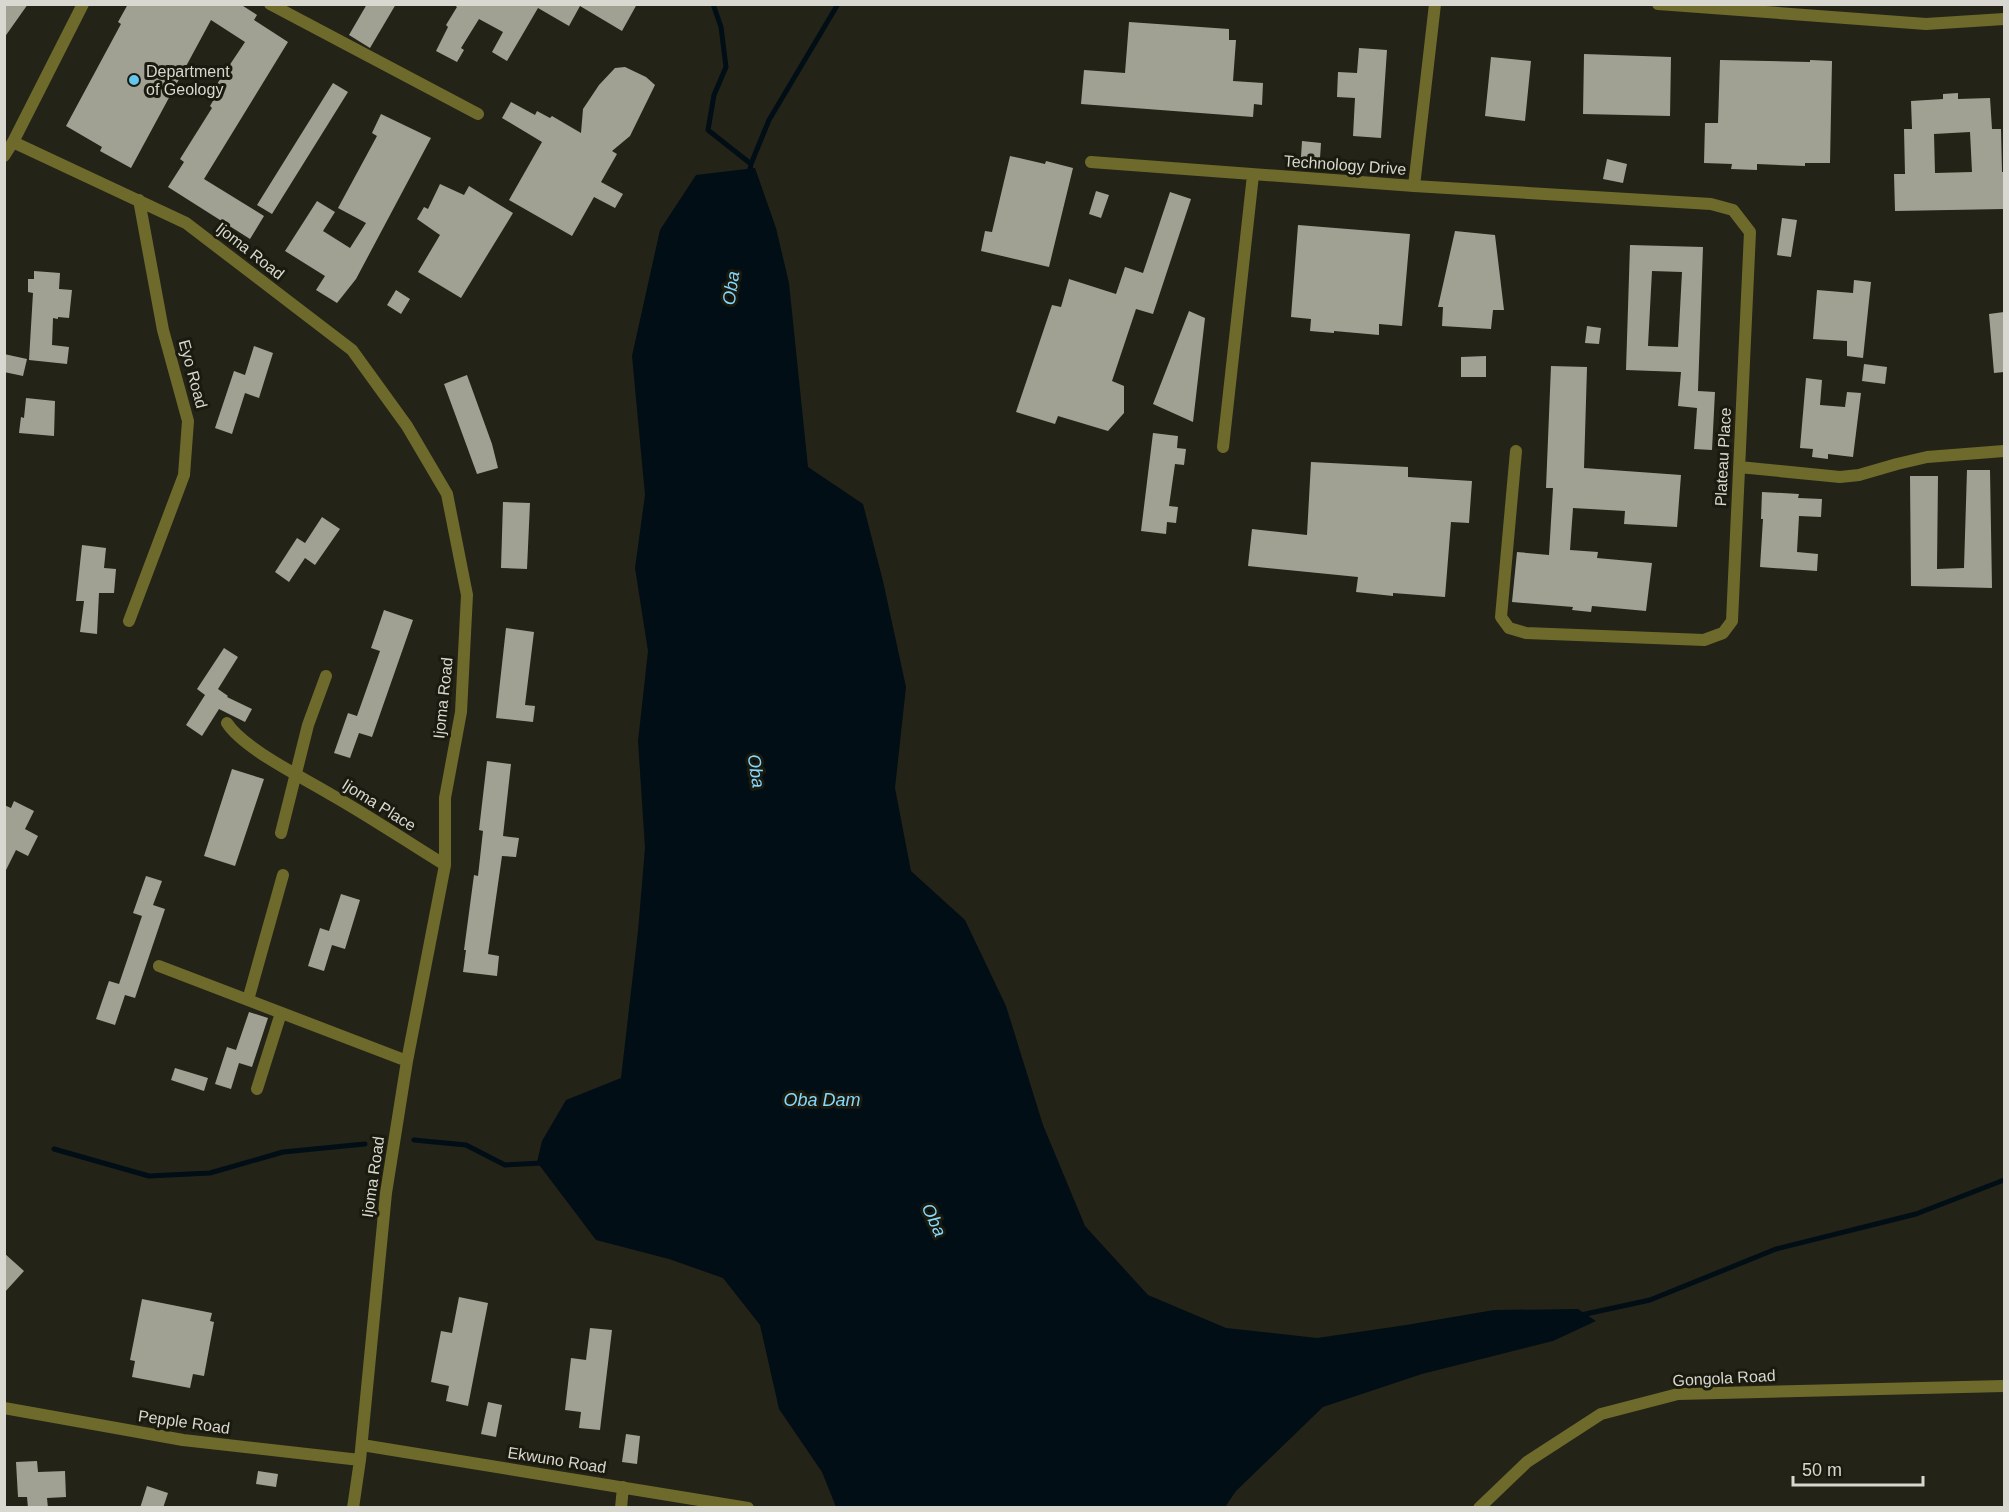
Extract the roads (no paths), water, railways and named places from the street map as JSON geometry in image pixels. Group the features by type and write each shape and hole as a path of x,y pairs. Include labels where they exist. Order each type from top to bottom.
{"street":[{"path":"4,156 83,4"},
{"path":"270,4 478,114"},
{"name":"Technology Drive","path":"1091,162 1414,186 1435,4"},
{"path":"1658,4 1926,24 2004,19"},
{"name":"Ijoma Road","path":"13,142 186,223 352,350 407,426 447,494 467,595 461,712 445,798 445,865 407,1061 387,1193 362,1445 353,1508"},
{"path":"1223,447 1253,174"},
{"name":"Plateau Place","path":"1414,186 1711,204 1733,210 1750,232 1732,621 1723,633 1704,640 1526,633 1509,628 1501,617 1516,451"},
{"name":"Eyo Road","path":"129,621 184,475 188,421 163,330 139,200"},
{"path":"1739,467 1840,477 1859,475 1927,458 2004,451"},
{"path":"281,833 308,725 326,676"},
{"name":"Ijoma Place","path":"227,723 233,732 249,745 445,865"},
{"path":"248,1000 283,875"},
{"path":"159,966 407,1061"},
{"path":"257,1089 281,1013"},
{"name":"Gongola Road","path":"1479,1508 1527,1462 1600,1414 1677,1394 2004,1386"},
{"name":"Pepple Road","path":"4,1408 183,1440 360,1460"},
{"name":"Ekwuno Road","path":"362,1445 748,1508"},
{"path":"621,1508 623,1487"}],"water":[{"name":"Oba Dam","path":"755,168 776,228 789,283 808,467 863,504 883,581 906,687 895,788 911,871 965,920 1006,1006 1043,1125 1085,1226 1148,1295 1226,1328 1317,1338 1494,1310 1578,1309 1596,1321 1553,1341 1422,1374 1323,1407 1236,1491 1225,1507 836,1507 822,1472 779,1409 760,1325 723,1278 669,1259 596,1240 537,1162 542,1141 566,1100 621,1078 645,848 638,741 648,651 635,568 645,495 632,356 660,230 696,175"}],"waterway":[{"path":"713,4 721,27 726,67 714,95 708,130 751,164"},
{"name":"Oba","path":"749,175 751,164 769,120 838,4"},
{"path":"414,1140 466,1145 505,1165 543,1163"},
{"path":"54,1149 149,1176 210,1173 283,1152 365,1144"},
{"path":"1581,1315 1650,1300 1776,1249 1916,1214 2004,1180"}],"place":[{"name":"Department of Geology","path":"134,80"}]}
